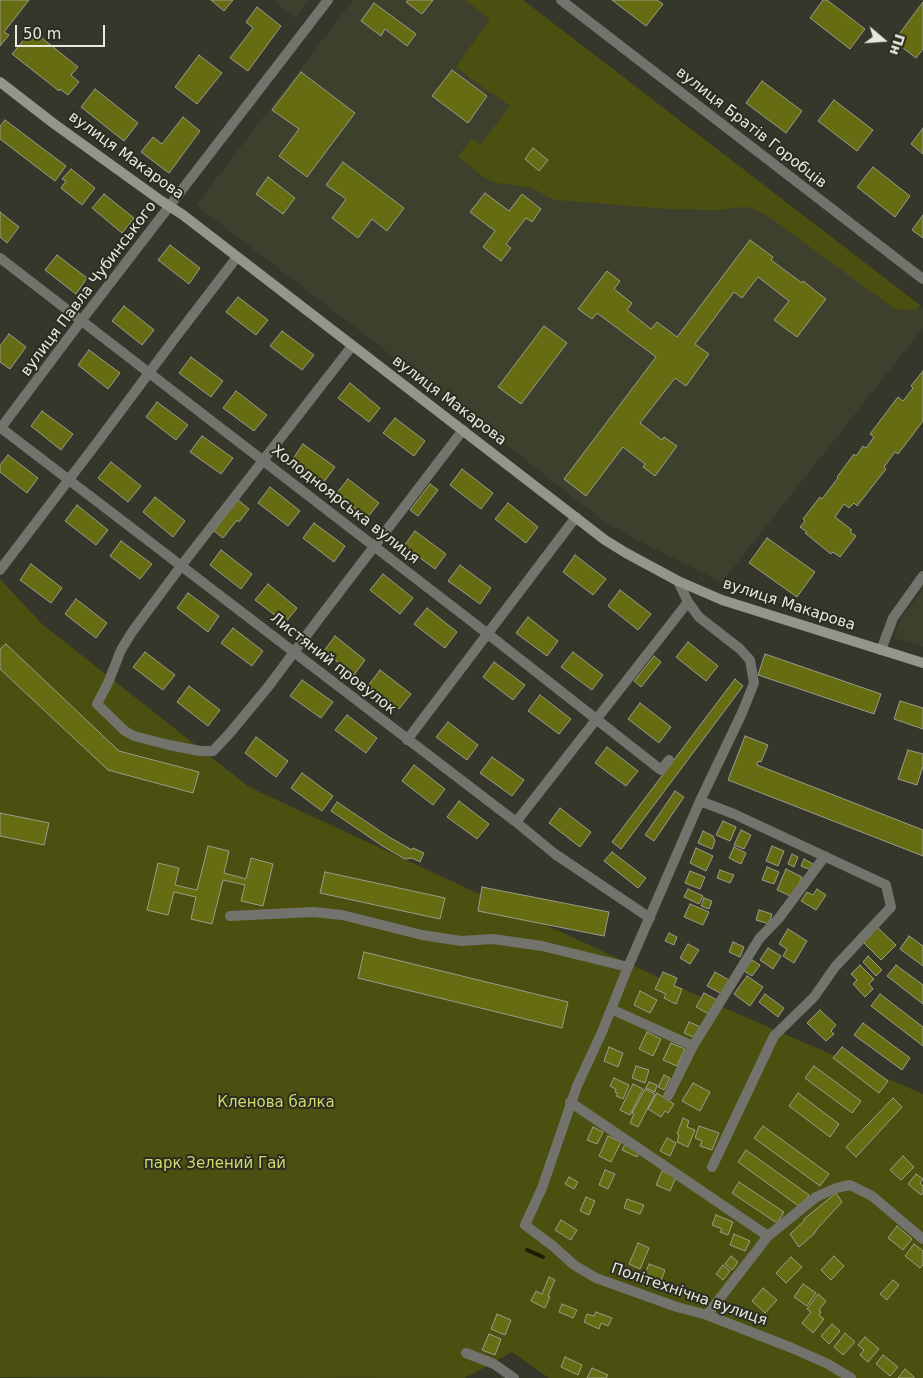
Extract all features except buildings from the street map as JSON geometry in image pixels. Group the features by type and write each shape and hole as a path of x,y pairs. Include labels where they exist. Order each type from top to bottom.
{"street":[{"name":"вулиця Павла Чубинського","path":"0,429 328,0"},
{"name":"вулиця Братів Горобців","path":"561,0 923,279"},
{"name":"вулиця Макарова","path":"0,82 238,257 605,540 626,554 678,581 722,600 923,663"},
{"path":"0,570 238,257"},
{"name":"Холодноярська вулиця","path":"0,258 488,634 661,770 669,760"},
{"path":"352,346 181,566 132,632 121,650 108,683 97,704 125,731 134,736 200,751 213,751 243,718 295,653 463,430"},
{"name":"Листяний провулок","path":"0,429 516,822 555,854 650,918"},
{"path":"407,740 576,517"},
{"path":"881,650 893,618 923,576"},
{"path":"678,581 688,602 699,617 750,660 754,683 742,714 700,801 570,1102 768,1236"},
{"path":"516,822 688,602"},
{"path":"700,801 734,814 886,885 891,906 835,967 814,997 774,1036 712,1167"},
{"path":"668,1096 693,1046 760,940 779,918 825,856"},
{"path":"230,916 313,912 342,915 422,935 461,941 493,939 542,946 628,967"},
{"path":"611,1009 693,1046"},
{"name":"Політехнічна вулиця","path":"570,1102 542,1188 525,1225 574,1265 596,1278 677,1307 707,1315 801,1352 828,1364 851,1378"},
{"path":"707,1315 768,1236 816,1197 836,1188 850,1185 872,1196 923,1239"},
{"path":"466,1352 494,1364 514,1378"}],"shaded area":[{"path":"273,0 309,0 295,18"},
{"path":"353,0 523,0 923,308 923,328 722,582 605,522 196,205"},
{"path":"923,589 923,647 895,638 899,621"}],"green space":[{"path":"465,0 523,0 920,305 915,310 895,309 766,215 752,208 717,210 666,209 557,200 549,198 533,188 497,183 481,175 458,157 472,138 480,145 510,106 456,67 490,19"},
{"name":"Кленова балка","path":"0,579 42,624 249,787 729,1010 923,1094 923,1378 549,1378 512,1352 465,1378 0,1377"}],"waterway":[{"path":"527,1250 543,1257"}],"park label":[{"name":"парк Зелений Гай","path":"215,1164"}]}
